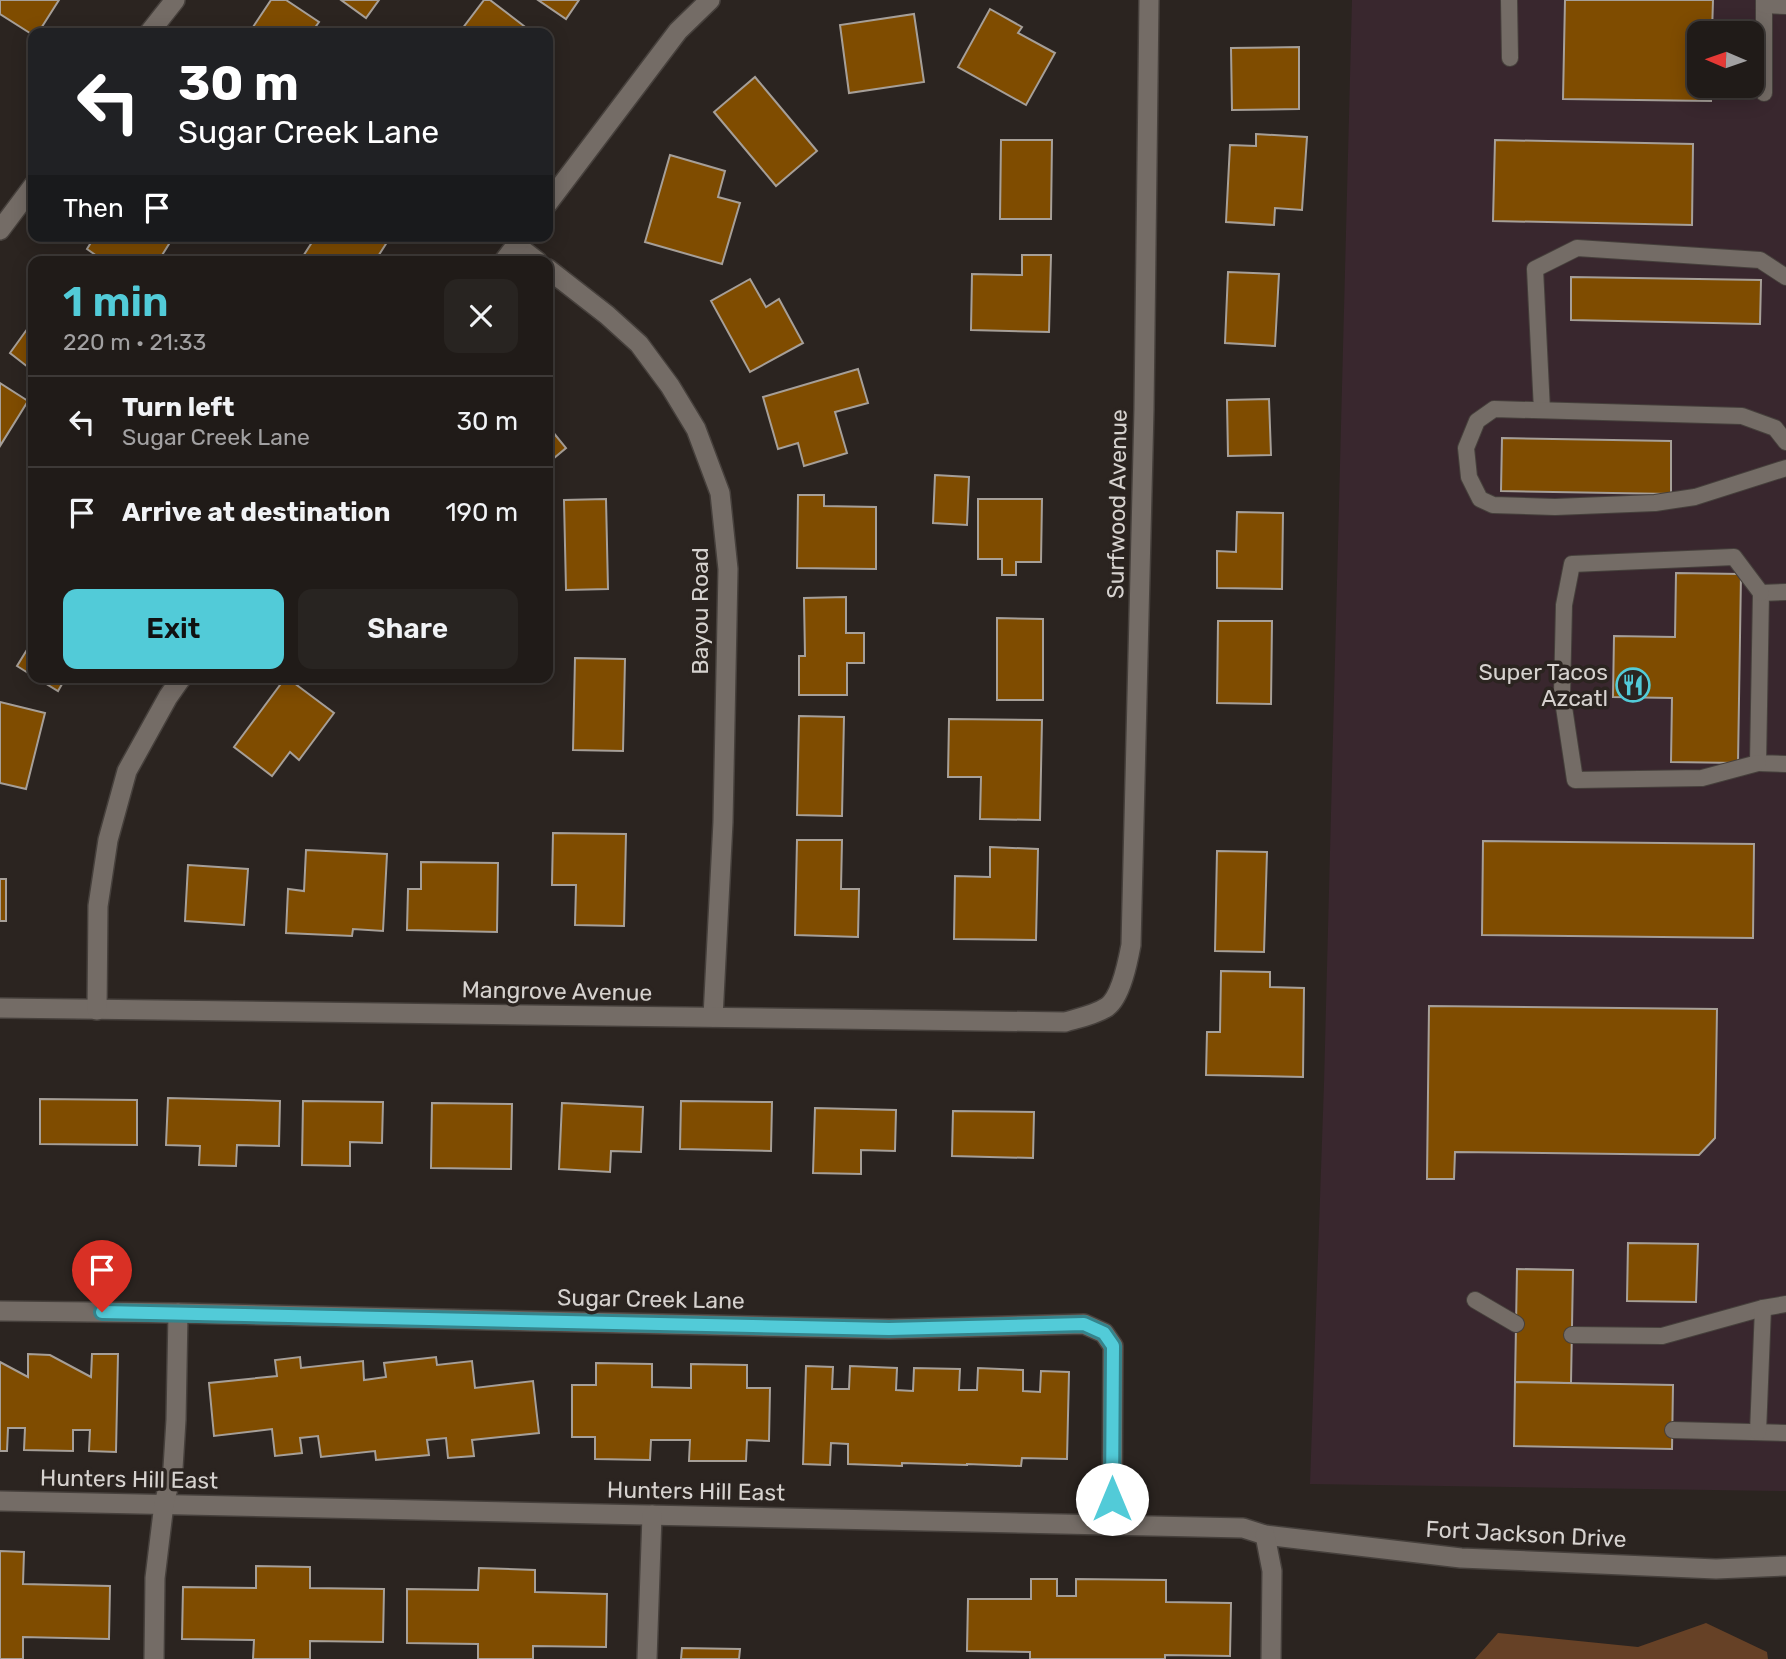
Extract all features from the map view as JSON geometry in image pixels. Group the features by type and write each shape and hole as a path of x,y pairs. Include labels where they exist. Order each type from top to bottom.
{"street":[{"path":"153,28 175,0"},
{"path":"553,196 678,31 710,0"},
{"name":"Surfwood Avenue","path":"1110,1005 1126,975 1131,945 1144,408 1149,0"},
{"path":"0,230 28,193"},
{"path":"520,242 532,256"},
{"name":"Bayou Road","path":"553,273 639,344 670,386 696,429 720,493 727,582 723,822 713,1017"},
{"path":"97,1010 98,905 108,840 127,771 178,683"},
{"name":"Mangrove Avenue","path":"0,1009 1065,1021 1092,1014 1110,1005"},
{"name":"Sugar Creek Lane","path":"0,1311 889,1329 1084,1324 1104,1333 1113,1346 1112,1525"},
{"path":"154,1659 155,1578 164,1504 173,1468 178,1313"},
{"name":"Hunters Hill East","path":"0,1501 1243,1528 1265,1535"},
{"path":"647,1659 652,1515"},
{"path":"1265,1535 1272,1571 1271,1659"},
{"name":"Fort Jackson Drive","path":"1265,1535 1461,1558 1716,1569 1786,1566"}],"lane":[{"path":"1509,0 1510,58"},
{"path":"1764,21 1764,3 1786,6"},
{"path":"1542,410 1535,269 1577,248 1760,260 1786,277"},
{"path":"1786,442 1775,428 1742,416 1494,409 1477,421 1466,447 1469,477 1480,499 1493,505 1555,507 1655,503 1695,497 1786,468"},
{"path":"1758,763 1761,593 1734,557 1572,564 1564,605 1562,694 1575,780 1702,778 1758,763 1786,764"},
{"path":"1761,593 1786,593"},
{"path":"1475,1300 1516,1324"},
{"path":"1572,1335 1662,1336 1786,1304"},
{"path":"1758,1432 1763,1308"},
{"path":"1673,1430 1786,1433"}],"shaded area":[{"path":"1352,0 1786,0 1786,1491 1310,1484 1324,1084"},
{"path":"1706,1623 1767,1652 1768,1659 1475,1659 1498,1633 1638,1647"}],"building":[{"path":"0,0 59,0 41,28 28,28 28,32 0,14"},
{"path":"271,0 286,0 319,22 315,28 252,28"},
{"path":"341,0 379,0 366,18"},
{"path":"484,0 490,0 526,28 463,28"},
{"path":"538,0 579,0 566,19"},
{"path":"1565,0 1713,0 1712,21 1687,21 1687,98 1711,98 1711,101 1563,99"},
{"path":"990,9 1022,27 1018,33 1055,53 1026,105 958,67"},
{"path":"914,14 924,82 849,93 840,25"},
{"path":"1299,47 1299,109 1232,110 1231,48"},
{"path":"755,77 817,151 776,186 714,112"},
{"path":"1256,134 1307,137 1302,210 1275,208 1274,225 1226,222 1230,145 1256,146"},
{"path":"1001,140 1052,140 1051,219 1000,219"},
{"path":"1495,140 1693,144 1692,225 1493,221"},
{"path":"670,155 725,171 718,197 740,203 722,264 645,242"},
{"path":"91,242 170,242 162,256 97,256 87,249"},
{"path":"312,242 387,242 378,256 303,256"},
{"path":"1022,255 1051,255 1049,332 971,330 972,274 1022,275"},
{"path":"1228,272 1279,274 1275,346 1225,343"},
{"path":"1571,277 1761,280 1760,324 1571,320"},
{"path":"750,279 766,307 779,299 803,343 750,372 711,301"},
{"path":"28,328 28,367 10,353"},
{"path":"858,369 868,403 835,412 847,453 804,466 798,443 778,449 763,397"},
{"path":"0,383 28,401 0,446"},
{"path":"1269,399 1271,455 1228,456 1227,400"},
{"path":"553,432 566,448 553,459"},
{"path":"1502,438 1671,441 1671,494 1501,491"},
{"path":"935,475 969,477 967,525 933,523"},
{"path":"798,495 824,495 824,506 876,507 876,569 797,568"},
{"path":"606,499 608,589 566,590 564,500"},
{"path":"978,499 1042,499 1041,562 1016,562 1016,575 1002,575 1002,559 978,559"},
{"path":"1237,512 1283,513 1282,589 1217,588 1217,551 1236,552"},
{"path":"1676,573 1741,574 1738,763 1671,762 1672,698 1613,697 1614,636 1675,637"},
{"path":"846,597 846,633 864,633 864,663 847,663 847,695 799,695 799,656 805,656 804,598"},
{"path":"997,618 1043,619 1043,700 997,700"},
{"path":"1218,621 1272,621 1271,704 1217,703"},
{"path":"28,648 28,673 17,666"},
{"path":"575,658 625,659 623,751 573,750"},
{"path":"45,683 63,683 58,691"},
{"path":"282,683 294,683 334,713 299,760 290,752 272,776 234,747"},
{"path":"0,702 45,713 26,789 0,783"},
{"path":"799,716 844,717 842,816 797,815"},
{"path":"949,719 1042,720 1040,820 980,819 981,777 948,777"},
{"path":"553,833 626,834 624,926 575,925 576,885 552,885"},
{"path":"797,840 842,840 841,889 859,889 858,937 795,935"},
{"path":"1483,841 1754,844 1753,938 1482,935"},
{"path":"990,847 1038,849 1036,940 954,939 955,876 990,877"},
{"path":"306,850 387,854 383,931 353,929 352,936 286,933 288,889 304,891"},
{"path":"1217,851 1267,852 1264,952 1215,951"},
{"path":"421,862 498,863 497,932 407,930 408,889 421,889"},
{"path":"188,865 248,869 244,925 185,921"},
{"path":"0,879 6,879 6,921 0,921"},
{"path":"1221,971 1270,972 1270,987 1304,988 1303,1077 1206,1075 1207,1032 1220,1032"},
{"path":"1429,1006 1717,1009 1715,1138 1699,1155 1455,1152 1454,1179 1427,1179"},
{"path":"168,1098 280,1101 279,1146 237,1145 236,1166 199,1165 200,1146 166,1145"},
{"path":"40,1099 137,1100 137,1145 40,1144"},
{"path":"303,1101 383,1102 382,1143 350,1142 350,1166 302,1165"},
{"path":"681,1101 772,1102 771,1151 680,1149"},
{"path":"432,1103 512,1104 511,1169 431,1168"},
{"path":"562,1103 643,1107 641,1152 611,1151 610,1172 559,1169"},
{"path":"815,1108 896,1110 895,1151 861,1150 861,1174 813,1173"},
{"path":"953,1111 1034,1112 1033,1158 952,1156"},
{"path":"1628,1243 1698,1244 1696,1302 1627,1301"},
{"path":"1517,1269 1573,1270 1571,1383 1515,1382"},
{"path":"28,1354 50,1355 91,1377 92,1354 118,1354 116,1452 89,1451 90,1430 73,1430 73,1451 24,1450 25,1428 8,1428 7,1451 0,1451 0,1362 28,1377"},
{"path":"300,1357 301,1368 363,1361 364,1380 386,1377 384,1363 436,1357 437,1365 472,1361 475,1388 533,1381 539,1433 472,1440 474,1456 448,1458 446,1438 427,1440 429,1455 376,1460 375,1451 321,1457 318,1436 300,1438 302,1453 275,1456 272,1429 214,1436 209,1383 277,1376 275,1360"},
{"path":"596,1363 652,1364 652,1387 691,1388 691,1364 747,1365 747,1388 770,1388 769,1441 747,1440 746,1461 689,1461 690,1440 651,1440 650,1460 595,1459 595,1437 572,1437 572,1385 596,1385"},
{"path":"806,1366 833,1367 832,1389 849,1389 850,1366 897,1368 896,1390 913,1391 914,1368 960,1369 959,1390 977,1390 978,1368 1023,1370 1023,1391 1040,1392 1041,1371 1069,1372 1067,1459 1022,1458 1021,1466 848,1464 848,1444 831,1443 830,1465 803,1464"},
{"path":"1515,1382 1673,1385 1672,1449 1514,1446"},
{"path":"0,1551 24,1552 23,1584 110,1586 109,1639 23,1637 23,1659 0,1659"},
{"path":"256,1566 310,1567 310,1588 384,1589 383,1642 310,1641 310,1659 253,1659 254,1640 182,1639 183,1587 256,1588"},
{"path":"479,1568 535,1570 535,1592 607,1594 606,1647 533,1646 533,1659 478,1659 478,1644 407,1643 407,1589 478,1590"},
{"path":"1031,1579 1057,1579 1057,1596 1076,1596 1076,1579 1166,1580 1166,1602 1231,1603 1230,1656 1030,1659 1030,1652 967,1651 968,1599 1031,1599"},
{"path":"682,1648 740,1649 739,1659 681,1659"}],"place":[{"name":"Super Tacos Azcatl","path":"1633,685"}],"route":[{"path":"102,1312 889,1329 1084,1324 1104,1333 1113,1346 1112,1499"}]}
